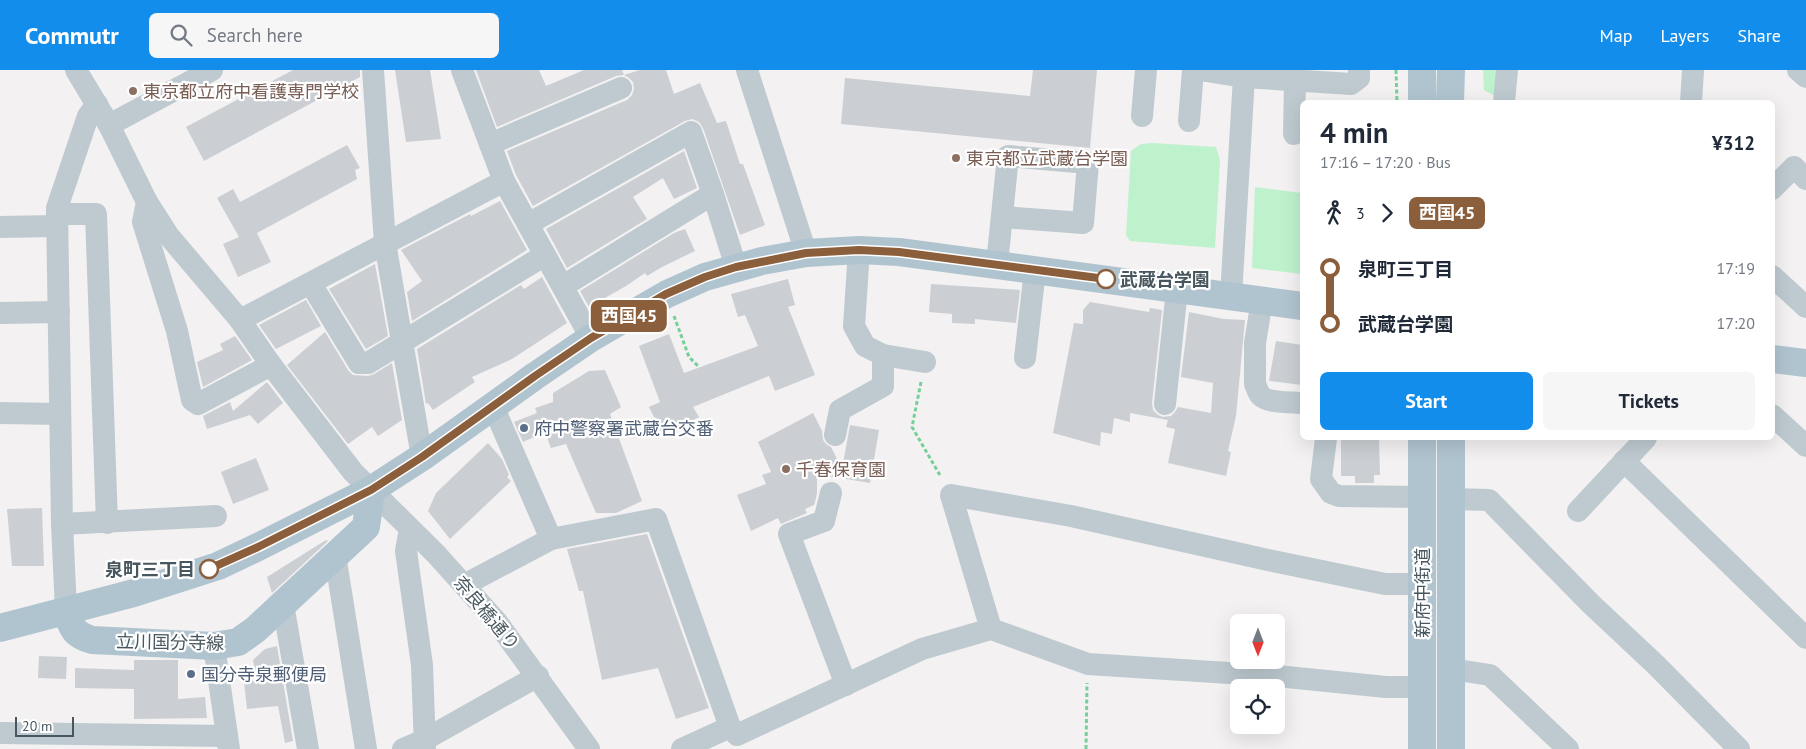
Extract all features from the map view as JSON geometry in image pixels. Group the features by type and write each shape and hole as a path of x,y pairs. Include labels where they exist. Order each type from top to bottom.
{"main road":[{"path":"1422,70 1422,100"},
{"path":"1434,70 1434,100"},
{"path":"1450,100 1451,70"},
{"path":"0,628 134,593 218,566 371,490 422,457 591,338 666,294 705,277 736,267 806,253 859,250 899,252 1300,306"},
{"path":"1775,359 1806,363"},
{"name":"新府中街道","path":"1422,440 1422,749"},
{"name":"新府中街道","path":"1451,440 1451,749"},
{"name":"立川国分寺線","path":"66,612 72,628 79,636 92,640 214,646 238,642 256,630 366,527 371,490"}],"street":[{"name":"奈良橋通り","path":"76,70 109,125 146,202 168,235 240,320 271,365 353,472 436,554 497,622 538,676 589,749"},
{"path":"109,125 212,70"},
{"path":"373,70 385,243 422,457"},
{"path":"462,70 504,181 591,338"},
{"path":"747,70 806,253"},
{"path":"1142,116 1146,70"},
{"path":"1189,122 1193,70"},
{"path":"1200,70 1244,76 1351,84 1358,78 1359,70"},
{"path":"1504,100 1507,70"},
{"path":"1798,70 1806,77"},
{"path":"1691,100 1692,71"},
{"path":"1231,296 1244,76"},
{"path":"1294,134 1295,80"},
{"path":"490,144 621,88"},
{"path":"66,612 62,524 57,208 88,116 97,104"},
{"path":"528,224 691,132 736,267"},
{"path":"1775,186 1794,167 1806,179"},
{"path":"240,320 504,181"},
{"path":"563,286 713,194"},
{"path":"146,202 143,222 177,331 192,400 198,404 271,365"},
{"path":"0,227 96,214 108,522"},
{"path":"996,264 1003,217"},
{"path":"859,250 854,326 865,346 883,355 924,362"},
{"path":"311,284 359,363 368,363 545,255"},
{"path":"1024,358 1035,270"},
{"path":"1775,279 1806,307"},
{"path":"1165,404 1177,289"},
{"path":"1262,300 1255,343 1255,384 1260,395 1268,400 1300,403"},
{"path":"0,313 59,312"},
{"path":"835,435 840,410 883,386 883,355"},
{"path":"494,406 551,539"},
{"path":"0,413 60,414"},
{"path":"1775,418 1806,446"},
{"path":"1326,440 1321,480 1331,493 1339,496 1422,497"},
{"path":"1578,511 1644,440"},
{"path":"1624,461 1806,638"},
{"path":"831,493 824,521 789,534 846,685"},
{"path":"991,629 951,495 1071,516 1385,584 1422,584"},
{"path":"1451,499 1489,500 1591,604 1656,665 1739,749"},
{"path":"62,524 216,516"},
{"path":"464,585 551,539 656,519 730,727 737,735 922,649 991,629 1088,664 1277,676 1386,687 1422,688"},
{"path":"410,529 406,551 422,665 424,744"},
{"path":"335,556 366,749"},
{"path":"283,604 308,749"},
{"path":"0,733 228,743 214,646"},
{"path":"1451,669 1490,674 1568,749"},
{"path":"403,749 424,744 538,676"},
{"path":"682,749 730,727"}],"path":[{"path":"1396,70 1397,100"},
{"path":"673,311 689,357 699,367"},
{"path":"924,362 912,427 951,495"},
{"path":"1086,749 1088,664"}],"green space":[{"path":"1483,70 1497,70 1495,96 1484,90"},
{"path":"1141,144 1216,147 1220,160 1215,248 1130,241 1126,235 1131,151"},
{"path":"1255,187 1300,193 1300,274 1252,268"}],"building":[{"path":"293,70 360,70 360,77 204,161 186,127"},
{"path":"395,70 430,70 441,139 406,142"},
{"path":"476,70 539,70 546,86 584,70 622,70 624,75 616,76 497,127"},
{"path":"640,70 666,70 674,94 700,83 717,123 726,121 740,164 743,164 765,225 740,235 703,128 699,122 692,119 685,121 533,206 516,175 507,151 627,100 632,95 634,89 633,82 624,75"},
{"path":"1033,70 1097,70 1090,148 841,124 845,78 1030,96"},
{"path":"347,145 360,168 355,170 357,179 257,233 271,262 238,277 223,244 239,237 217,198 233,189 240,202"},
{"path":"684,151 697,188 674,199 663,178 633,197 647,219 567,268 546,229"},
{"path":"500,201 527,250 412,321 407,292 422,281 401,250 470,214 471,216"},
{"path":"685,229 695,251 647,276 645,273 589,307 580,291 674,233"},
{"path":"375,264 388,336 366,349 329,289"},
{"path":"542,277 567,323 512,359 472,377 475,382 433,410 428,403 426,404 417,349 521,285 524,289"},
{"path":"788,279 795,305 788,307 815,375 775,391 769,376 693,407 699,417 663,435 649,407 660,402 639,346 669,334 684,373 758,346 745,315 738,317 731,294"},
{"path":"931,284 1020,290 1016,323 975,319 975,324 952,323 952,314 929,312"},
{"path":"306,300 321,326 276,349 259,325"},
{"path":"1090,302 1149,312 1150,308 1162,310 1152,403 1153,410 1163,417 1171,416 1178,407 1211,413 1213,383 1181,377 1189,312 1224,319 1245,320 1236,416 1228,451 1231,452 1226,476 1168,463 1175,429 1166,427 1168,420 1130,413 1130,422 1114,418 1112,434 1101,432 1100,446 1053,433 1074,323 1083,324 1083,310"},
{"path":"325,332 353,375 368,376 392,363 402,420 378,436 372,427 348,444 287,365"},
{"path":"235,336 252,360 203,387 197,362 223,350 220,344"},
{"path":"1276,341 1300,345 1300,385 1269,381"},
{"path":"605,370 621,407 610,414 642,501 616,513 596,513 566,444 551,448 545,432 523,442 514,422 537,413 535,408 553,402 553,393 589,371"},
{"path":"267,382 283,403 258,424 250,415 207,429 203,416 230,402 233,411"},
{"path":"813,413 822,431 823,440 831,447 842,469 850,425 879,430 870,483 817,474 815,502 814,505 805,509 807,513 781,524 778,518 751,531 737,495 766,484 762,475 771,472 758,442"},
{"path":"1341,440 1379,440 1380,475 1374,475 1374,483 1355,483 1355,476 1341,476"},
{"path":"488,443 502,459 509,475 507,477 511,481 450,539 428,511 436,493"},
{"path":"256,458 269,490 233,504 221,472"},
{"path":"42,508 44,566 12,566 7,509"},
{"path":"647,534 709,708 676,719 658,668 602,680 583,591 579,591 567,549"},
{"path":"326,540 328,541 272,593 267,577"},
{"path":"277,646 293,741 285,743 278,706 247,709 244,682 257,680 253,660 265,649"},
{"path":"39,656 67,657 66,679 38,678"},
{"path":"134,660 178,660 178,699 205,697 207,718 134,719 134,689 75,688 75,668 134,670"}],"bus line":[{"name":"西国45","path":"209,569 258,547 371,490 422,457 591,338 666,294 705,277 736,267 806,253 859,250 899,252 1106,279"}],"place":[{"name":"東京都立府中看護専門学校","path":"133,91"},
{"name":"東京都立武蔵台学園","path":"956,158"},
{"name":"武蔵台学園","path":"1106,279"},
{"name":"府中警察署武蔵台交番","path":"524,428"},
{"name":"千春保育園","path":"786,469"},
{"name":"泉町三丁目","path":"209,569"},
{"name":"国分寺泉郵便局","path":"191,674"}]}
